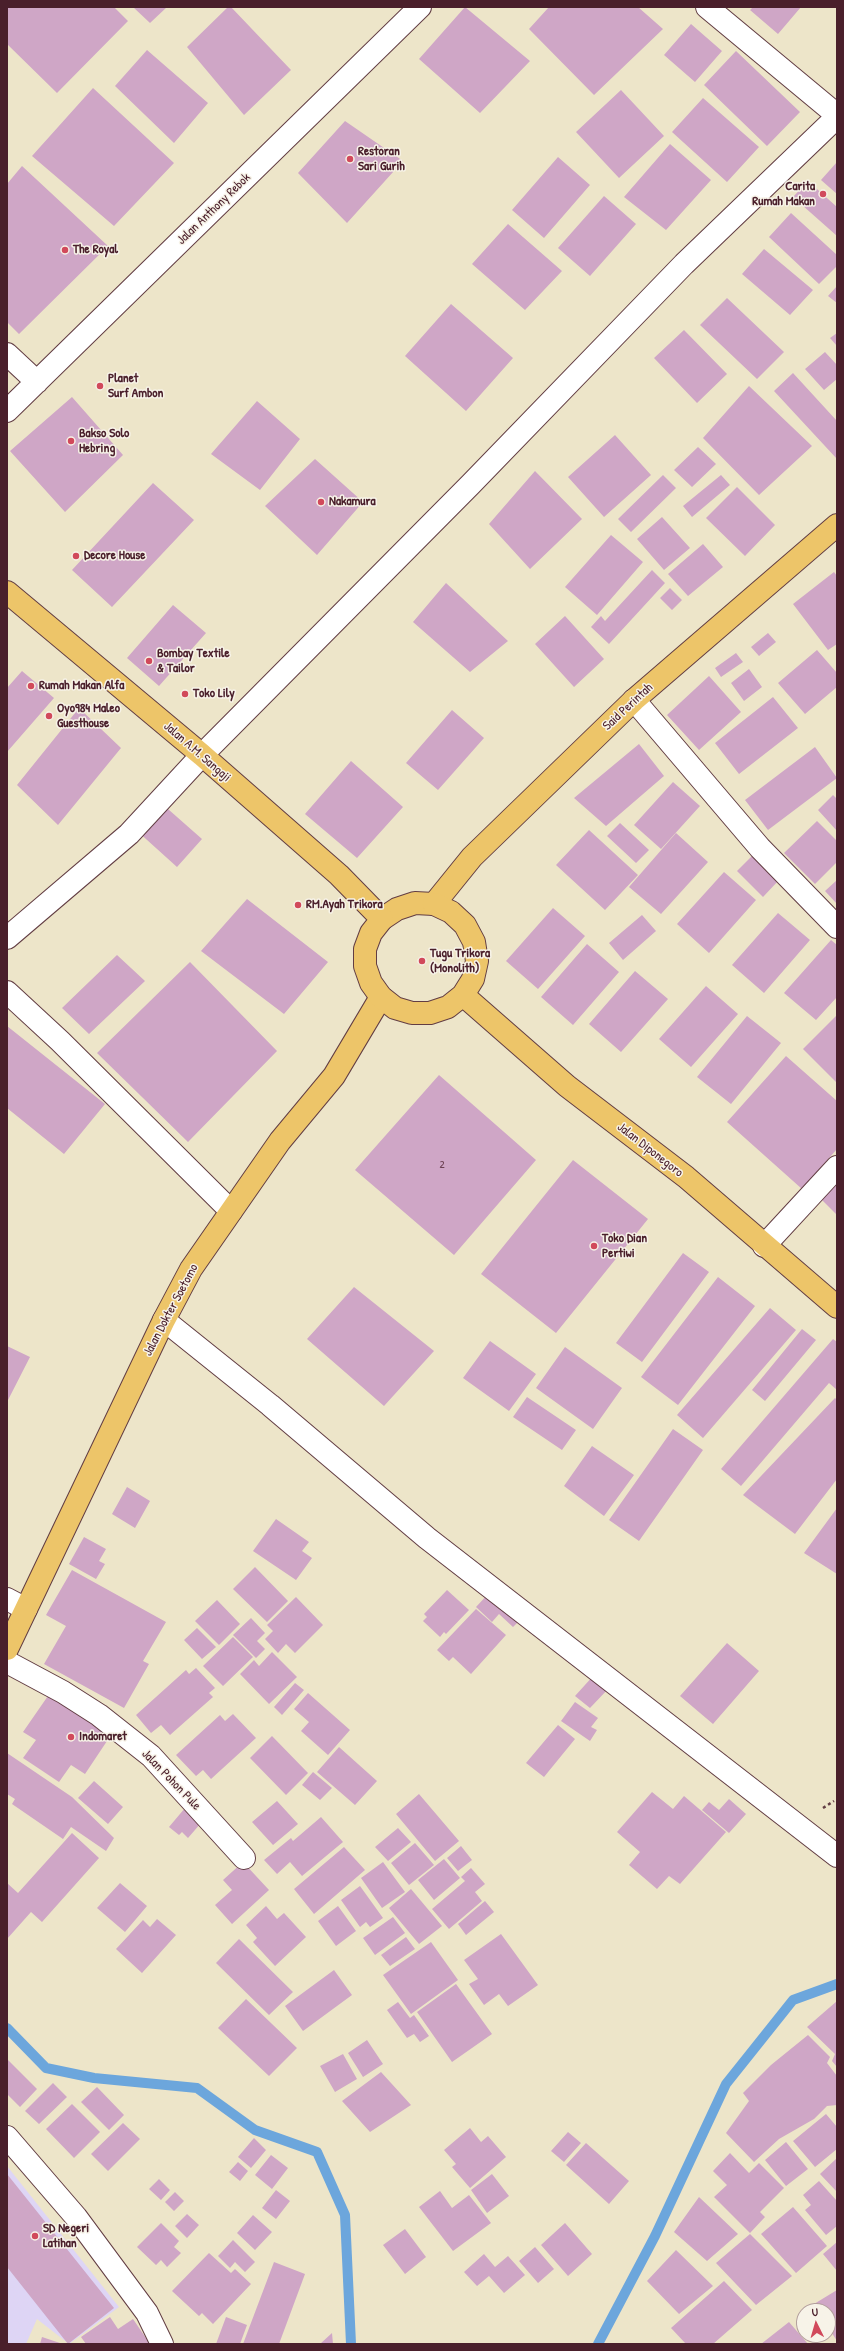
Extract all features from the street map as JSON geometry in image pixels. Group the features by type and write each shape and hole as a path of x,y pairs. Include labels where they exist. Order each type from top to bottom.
{"main road":[{"name":"Said Perintah","path":"434,904 472,857 634,700 837,525"},
{"name":"Jalan A.M. Sangaji","path":"7,592 202,755 339,875 382,918"},
{"path":"415,903 434,904 451,912 465,925 474,942 477,961 473,979 463,995 448,1007 430,1013 412,1013 395,1008 381,997 371,984 365,966 365,949 371,932 382,918 397,909 415,903"},
{"name":"Jalan Diponegoro","path":"463,995 567,1086 686,1177 764,1246 837,1307"},
{"name":"Jalan Dokter Soetomo","path":"7,1649 164,1320 191,1269 280,1141 334,1076 381,997"}],"street":[{"name":"Jalan Anthony Rebok","path":"7,411 420,7"},
{"path":"7,938 129,834 202,755 471,484 684,264 837,116 707,7"},
{"path":"7,354 37,382"},
{"path":"634,700 760,848 837,928"},
{"path":"7,992 65,1046 231,1211"},
{"path":"764,1246 837,1167"},
{"path":"164,1320 270,1405 427,1538 837,1856"},
{"path":"7,1599 26,1610"},
{"name":"Jalan Pohon Pule","path":"7,1662 63,1692 99,1715 151,1756 244,1858"},
{"path":"7,2137 76,2217 146,2313 162,2344"}],"shaded area":[{"name":"SD Negeri Latihan","path":"7,2166 119,2307 69,2344 37,2319 26,2344 7,2343"}],"building":[{"path":"7,7 114,7 128,21 57,93 7,44"},
{"path":"133,7 167,7 150,23"},
{"path":"228,7 231,7 291,70 244,115 187,47"},
{"path":"465,7 530,61 480,113 419,59"},
{"path":"549,7 638,7 663,29 594,95 529,29"},
{"path":"753,7 801,7 778,34 750,10"},
{"path":"691,24 722,51 695,82 664,55"},
{"path":"147,50 208,103 174,143 115,86"},
{"path":"736,51 800,112 767,146 704,85"},
{"path":"93,88 174,163 114,226 32,156"},
{"path":"621,90 664,136 619,178 576,132"},
{"path":"703,98 759,147 727,182 672,132"},
{"path":"345,121 403,161 347,223 298,173"},
{"path":"670,144 711,180 666,230 624,197"},
{"path":"558,157 590,185 544,238 512,210"},
{"path":"837,162 837,194 821,180"},
{"path":"22,166 108,246 19,334 7,322 7,184"},
{"path":"808,181 837,207 837,236 793,197"},
{"path":"604,196 636,224 590,276 558,248"},
{"path":"791,213 837,255 837,266 819,284 769,237"},
{"path":"508,224 562,271 525,310 472,264"},
{"path":"764,249 813,290 790,315 742,274"},
{"path":"837,286 837,303 828,296"},
{"path":"727,298 784,352 757,379 700,325"},
{"path":"451,304 513,358 466,411 405,356"},
{"path":"684,330 727,374 697,403 654,358"},
{"path":"837,333 837,346 830,338"},
{"path":"825,352 837,365 837,379 824,390 805,369"},
{"path":"793,373 837,421 837,459 774,391"},
{"path":"749,386 812,446 759,495 703,438"},
{"path":"72,397 123,455 65,512 10,451"},
{"path":"257,401 300,439 260,490 211,454"},
{"path":"615,435 651,475 604,517 568,477"},
{"path":"698,447 716,464 692,487 674,470"},
{"path":"315,459 363,502 317,555 265,506"},
{"path":"535,471 582,519 530,569 489,524"},
{"path":"663,475 676,488 631,532 618,519"},
{"path":"721,475 730,485 692,517 683,506"},
{"path":"153,483 194,520 112,607 72,570"},
{"path":"737,487 775,525 745,556 706,518"},
{"path":"662,517 690,548 664,570 637,539"},
{"path":"611,535 643,562 597,615 565,587"},
{"path":"703,544 723,567 688,596 668,574"},
{"path":"652,570 665,583 609,644 591,627 601,616 605,621"},
{"path":"834,572 837,576 837,644 828,650 793,604"},
{"path":"446,583 508,641 470,672 413,622"},
{"path":"670,588 682,600 672,610 660,598"},
{"path":"173,605 206,633 159,686 127,658"},
{"path":"565,616 604,659 574,687 535,644"},
{"path":"768,633 776,642 759,656 751,647"},
{"path":"817,650 837,673 837,687 805,714 778,683"},
{"path":"736,653 743,662 721,677 715,668"},
{"path":"749,669 762,687 744,701 731,683"},
{"path":"22,671 54,698 7,752 7,688"},
{"path":"709,676 741,712 699,750 667,715"},
{"path":"773,697 798,728 739,774 715,743"},
{"path":"79,708 121,748 58,825 17,785"},
{"path":"452,710 484,738 438,790 406,763"},
{"path":"639,744 664,776 606,826 574,798"},
{"path":"815,747 837,778 768,830 745,800"},
{"path":"351,761 403,807 357,858 305,814"},
{"path":"673,782 700,806 661,849 634,825"},
{"path":"833,795 837,799 837,831 818,810"},
{"path":"160,802 202,839 177,867 136,830"},
{"path":"817,821 837,841 837,862 815,884 784,853"},
{"path":"620,823 649,850 636,863 607,836"},
{"path":"589,830 638,875 605,910 556,865"},
{"path":"676,833 708,862 661,914 629,887"},
{"path":"754,854 779,880 763,897 737,871"},
{"path":"724,872 756,900 709,953 677,924"},
{"path":"837,880 837,904 825,891"},
{"path":"247,899 328,962 284,1014 201,951"},
{"path":"553,908 585,936 538,989 506,961"},
{"path":"778,913 810,940 764,993 732,965"},
{"path":"642,915 656,931 623,960 609,943"},
{"path":"831,940 837,945 837,997 816,1020 784,993"},
{"path":"587,944 619,972 573,1025 541,997"},
{"path":"117,955 145,981 89,1034 62,1008"},
{"path":"190,962 277,1051 188,1142 97,1053"},
{"path":"635,971 668,999 621,1052 589,1024"},
{"path":"706,986 738,1014 691,1067 659,1039"},
{"path":"837,1015 837,1083 803,1049"},
{"path":"747,1016 781,1043 731,1104 697,1077"},
{"path":"7,1026 105,1104 64,1154 7,1108"},
{"path":"786,1056 837,1101 837,1149 802,1189 727,1122"},
{"path":"439,1075 536,1160 454,1255 355,1170"},
{"path":"573,1160 648,1219 556,1333 481,1274"},
{"path":"837,1175 837,1215 817,1195"},
{"path":"683,1253 709,1272 642,1362 616,1343"},
{"path":"718,1277 755,1306 678,1405 641,1377"},
{"path":"354,1287 434,1351 384,1406 307,1339"},
{"path":"770,1308 796,1330 703,1438 677,1415"},
{"path":"802,1329 816,1340 765,1401 752,1390"},
{"path":"833,1339 837,1342 837,1390 829,1383 741,1486 721,1469"},
{"path":"490,1341 536,1374 509,1411 463,1378"},
{"path":"7,1346 30,1357 7,1402"},
{"path":"565,1347 622,1388 593,1429 536,1388"},
{"path":"527,1397 576,1430 562,1450 513,1417"},
{"path":"835,1398 837,1400 837,1479 795,1534 743,1495"},
{"path":"673,1429 703,1450 639,1541 609,1520"},
{"path":"592,1446 634,1475 604,1516 564,1486"},
{"path":"127,1487 150,1501 135,1528 112,1514"},
{"path":"837,1508 837,1574 804,1553"},
{"path":"276,1519 309,1542 302,1551 312,1558 296,1580 253,1551"},
{"path":"84,1537 106,1549 99,1561 105,1564 96,1579 69,1564"},
{"path":"255,1567 288,1601 267,1622 233,1589"},
{"path":"72,1570 166,1622 143,1661 149,1664 124,1708 44,1664 66,1626 46,1615"},
{"path":"447,1590 469,1610 446,1634 444,1632 440,1637 423,1621 427,1617 424,1614"},
{"path":"490,1592 522,1618 513,1627 499,1614 492,1622 476,1607"},
{"path":"296,1597 323,1625 295,1653 286,1644 278,1653 265,1639 273,1631 267,1625"},
{"path":"217,1600 240,1624 219,1645 195,1621"},
{"path":"476,1609 506,1635 471,1674 453,1657 449,1661 437,1650"},
{"path":"251,1618 265,1633 257,1641 265,1649 256,1658 233,1635"},
{"path":"197,1628 216,1647 202,1659 184,1640"},
{"path":"233,1637 253,1657 223,1686 203,1666"},
{"path":"727,1643 759,1671 713,1724 680,1696"},
{"path":"272,1652 297,1677 269,1704 240,1674 254,1660 259,1666"},
{"path":"196,1668 215,1688 209,1693 213,1697 170,1735 161,1725 151,1733 136,1715 186,1670 189,1674"},
{"path":"594,1675 609,1688 590,1708 575,1696"},
{"path":"295,1683 304,1690 282,1715 274,1707"},
{"name":"Indomaret","path":"50,1693 111,1735 85,1774 71,1765 59,1782 23,1758 36,1740 23,1732"},
{"path":"308,1693 350,1730 328,1755 301,1731 309,1722 294,1709"},
{"path":"575,1702 598,1718 591,1727 597,1730 590,1741 561,1721"},
{"path":"233,1714 256,1738 211,1779 203,1770 196,1776 176,1755 220,1715 225,1721"},
{"path":"558,1725 575,1739 544,1777 526,1763"},
{"path":"272,1736 308,1773 286,1795 250,1758"},
{"path":"339,1747 377,1781 355,1805 317,1772"},
{"path":"7,1753 72,1797 114,1838 106,1851 71,1827 63,1839 12,1804 15,1799 7,1794"},
{"path":"313,1772 332,1788 320,1800 302,1785"},
{"path":"94,1781 123,1807 108,1824 78,1798"},
{"path":"652,1792 673,1809 684,1796 726,1832 680,1884 669,1876 657,1889 629,1865 640,1852 617,1832"},
{"path":"419,1794 459,1841 435,1861 396,1814"},
{"path":"729,1799 746,1814 729,1833 702,1810 709,1802 719,1810"},
{"path":"277,1801 298,1824 273,1845 252,1822"},
{"path":"185,1808 201,1823 188,1838 182,1832 179,1835 169,1827"},
{"path":"321,1817 343,1842 302,1876 290,1862 277,1874 264,1860 291,1838 293,1841"},
{"path":"398,1828 411,1842 388,1861 375,1847"},
{"path":"72,1833 99,1858 42,1922 31,1912 7,1939 7,1883 18,1893"},
{"path":"415,1843 434,1865 409,1885 391,1863"},
{"path":"461,1846 472,1860 458,1871 447,1858"},
{"path":"344,1847 365,1870 314,1914 294,1889"},
{"path":"444,1859 460,1878 434,1900 418,1880"},
{"path":"243,1862 269,1890 232,1924 215,1905 232,1890 223,1880"},
{"path":"383,1862 405,1892 382,1908 361,1878"},
{"path":"471,1868 485,1884 475,1892 482,1901 449,1929 432,1909 465,1881 461,1877"},
{"path":"120,1883 147,1906 125,1932 97,1908"},
{"path":"360,1886 383,1918 370,1927 366,1922 360,1927 341,1900"},
{"path":"411,1889 442,1926 419,1944 389,1908"},
{"path":"485,1901 494,1912 466,1935 458,1924"},
{"path":"266,1906 277,1919 284,1913 306,1937 275,1966 253,1942 257,1938 246,1925"},
{"path":"338,1906 356,1931 336,1946 318,1921"},
{"path":"393,1917 405,1933 375,1955 363,1938"},
{"path":"157,1919 176,1935 142,1973 116,1949 143,1920 150,1927"},
{"path":"501,1934 538,1985 508,2006 499,1994 484,2005 469,1984 478,1979 464,1960"},
{"path":"406,1937 415,1949 390,1966 381,1955"},
{"path":"239,1939 293,1992 269,2015 216,1963"},
{"path":"431,1942 458,1980 411,2014 383,1975"},
{"path":"334,1970 352,1995 303,2031 285,2006"},
{"path":"456,1984 492,2034 452,2062 417,2012"},
{"path":"246,1999 297,2048 269,2076 218,2028"},
{"path":"837,2001 837,2067 832,2061 835,2054 807,2027"},
{"path":"398,2002 410,2018 414,2015 429,2036 420,2042 414,2034 407,2038 387,2010"},
{"path":"808,2035 830,2057 827,2063 837,2076 837,2105 827,2106 814,2119 779,2139 754,2162 726,2133 749,2101 743,2093 771,2065"},
{"path":"367,2040 383,2064 363,2077 348,2053"},
{"path":"343,2054 357,2079 335,2092 320,2066"},
{"path":"7,2059 37,2089 20,2107 7,2094"},
{"path":"381,2072 411,2105 370,2132 342,2101"},
{"path":"53,2083 67,2097 39,2124 25,2111"},
{"path":"97,2087 124,2115 109,2130 81,2102"},
{"path":"72,2104 100,2132 74,2158 46,2129"},
{"path":"826,2114 837,2127 837,2149 815,2167 793,2141"},
{"path":"123,2123 140,2139 108,2171 91,2154"},
{"path":"470,2128 481,2142 488,2136 506,2157 470,2188 452,2167 456,2164 444,2150"},
{"path":"568,2132 581,2143 564,2162 551,2151"},
{"path":"254,2138 266,2150 251,2168 238,2157"},
{"path":"786,2142 808,2169 786,2186 765,2160"},
{"path":"586,2143 629,2181 609,2204 566,2165"},
{"path":"730,2153 749,2173 759,2163 784,2188 760,2212 765,2217 750,2233 714,2197 727,2185 713,2171"},
{"path":"271,2155 288,2168 272,2189 255,2175"},
{"path":"837,2158 837,2192 820,2174"},
{"path":"238,2162 248,2171 240,2181 229,2172"},
{"name":"SD Negeri Latihan","path":"7,2174 114,2308 68,2344 7,2267"},
{"path":"492,2174 509,2196 487,2213 471,2190"},
{"path":"159,2179 170,2190 161,2200 149,2189"},
{"path":"819,2181 837,2201 837,2226 826,2235 805,2210 811,2205 803,2195"},
{"path":"276,2190 290,2201 276,2219 262,2208"},
{"path":"440,2191 452,2208 469,2195 491,2223 453,2251 419,2207"},
{"path":"175,2192 184,2201 174,2211 165,2202"},
{"path":"699,2197 738,2234 707,2261 674,2232"},
{"path":"793,2207 827,2246 796,2273 761,2234"},
{"path":"187,2214 199,2225 187,2238 175,2226"},
{"path":"253,2215 272,2232 255,2250 237,2233"},
{"path":"161,2223 179,2241 174,2247 181,2253 167,2267 161,2260 156,2265 137,2247"},
{"path":"565,2223 592,2254 568,2276 541,2245"},
{"path":"405,2229 426,2257 405,2274 383,2245"},
{"path":"750,2234 792,2276 756,2305 716,2263"},
{"path":"233,2240 255,2262 245,2272 235,2262 230,2268 218,2256"},
{"path":"837,2242 837,2271 823,2254"},
{"path":"535,2247 554,2269 538,2283 519,2261"},
{"path":"676,2250 713,2286 679,2314 647,2281"},
{"path":"209,2253 231,2273 235,2269 251,2284 213,2324 202,2313 199,2316 172,2291"},
{"path":"484,2254 495,2267 508,2256 525,2275 504,2293 489,2276 477,2286 464,2272"},
{"path":"274,2262 305,2274 279,2344 243,2344"},
{"path":"724,2281 752,2310 713,2344 686,2344 671,2328"},
{"path":"837,2290 837,2341 836,2303 816,2303"},
{"path":"110,2317 118,2329 133,2319 150,2344 86,2344 81,2337"},
{"path":"226,2317 247,2325 240,2344 216,2344"},
{"path":"789,2322 796,2330 796,2343 808,2344 761,2344"},
{"path":"332,2333 333,2344 320,2344"},
{"path":"42,2337 63,2344 40,2344"}],"waterway":[{"path":"598,2344 655,2236 726,2084 793,2000 837,1984"},
{"path":"7,2028 46,2068 94,2078 197,2088 255,2130 317,2152 345,2215 351,2344"}],"place":[{"name":"Restoran Sari Gurih","path":"350,159"},
{"name":"Carita Rumah Makan","path":"823,194"},
{"name":"The Royal","path":"65,250"},
{"name":"Planet Surf Ambon","path":"100,386"},
{"name":"Bakso Solo Hebring","path":"71,441"},
{"name":"Nakamura","path":"321,502"},
{"name":"Decore House","path":"76,556"},
{"name":"Bombay Textile & Tailor","path":"149,661"},
{"name":"Rumah Makan Alfa","path":"31,686"},
{"name":"Toko Lily","path":"185,694"},
{"name":"Oyo984 Maleo Guesthouse","path":"49,716"},
{"name":"RM.Ayah Trikora","path":"298,905"},
{"name":"Tugu Trikora (Monolith)","path":"422,961"},
{"name":"Toko Dian Pertiwi","path":"594,1246"},
{"name":"Indomaret","path":"71,1737"},
{"name":"SD Negeri Latihan","path":"35,2236"}]}
